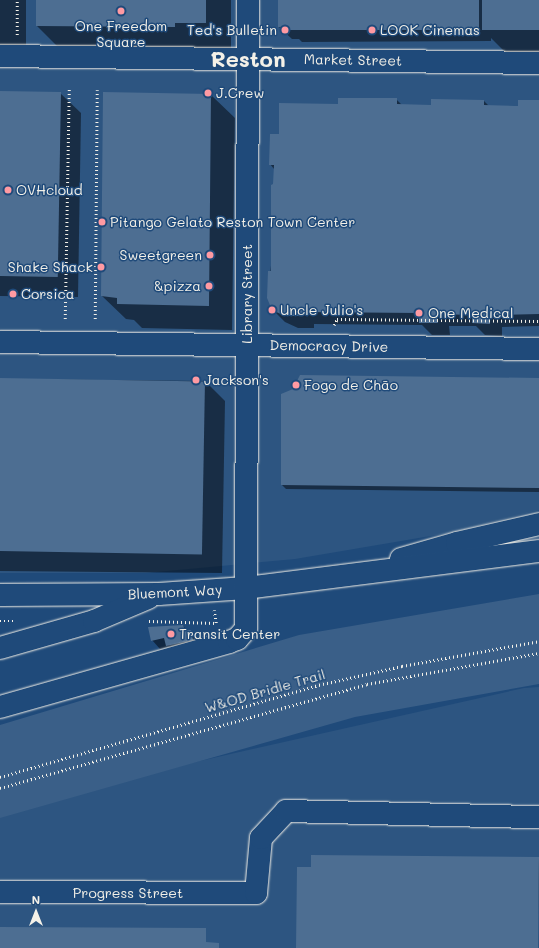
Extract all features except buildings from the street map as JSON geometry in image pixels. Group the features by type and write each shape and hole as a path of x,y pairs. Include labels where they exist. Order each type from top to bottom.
{"street":[{"name":"Library Street","path":"0,707 237,639 246,629 248,0"},
{"name":"Market Street","path":"0,56 248,58 539,63"},
{"name":"Democracy Drive","path":"0,342 539,349"},
{"name":"Bluemont Way","path":"349,575 458,543 539,524"},
{"name":"Bluemont Way","path":"0,595 159,594 246,588 459,563 539,551"},
{"path":"0,648 94,621 159,594"},
{"name":"Progress Street","path":"0,892 256,893 261,838 286,811 539,817"}],"path":[{"path":"17,0 17,38"},
{"path":"65,319 68,89"},
{"path":"95,319 97,90"},
{"path":"332,330 337,319 539,321"},
{"path":"147,621 216,623 214,610"},
{"name":"W&OD Bridle Trail","path":"0,777 323,684 402,666 539,641"},
{"path":"0,788 367,684 539,653"}],"shaded area":[{"path":"0,0 539,0 539,510 454,532 295,559 146,573 0,573"},
{"path":"539,594 539,684 355,717 0,818 0,725 299,635"},
{"path":"539,687 539,948 0,948 0,806 524,688"}],"place":[{"name":"One Freedom Square","path":"121,11"},
{"name":"Ted's Bulletin","path":"285,30"},
{"name":"LOOK Cinemas","path":"372,30"},
{"name":"J.Crew","path":"208,93"},
{"name":"OVHcloud","path":"8,190"},
{"name":"Pitango Gelato Reston Town Center","path":"102,222"},
{"name":"Sweetgreen","path":"210,255"},
{"name":"Shake Shack","path":"101,267"},
{"name":"&pizza","path":"209,286"},
{"name":"Corsica","path":"13,294"},
{"name":"Uncle Julio's","path":"272,310"},
{"name":"One Medical","path":"419,313"},
{"name":"Jackson's","path":"196,380"},
{"name":"Fogo de Chão","path":"296,385"},
{"name":"Transit Center","path":"171,634"}],"district":[{"name":"Reston","path":"248,59"}]}
